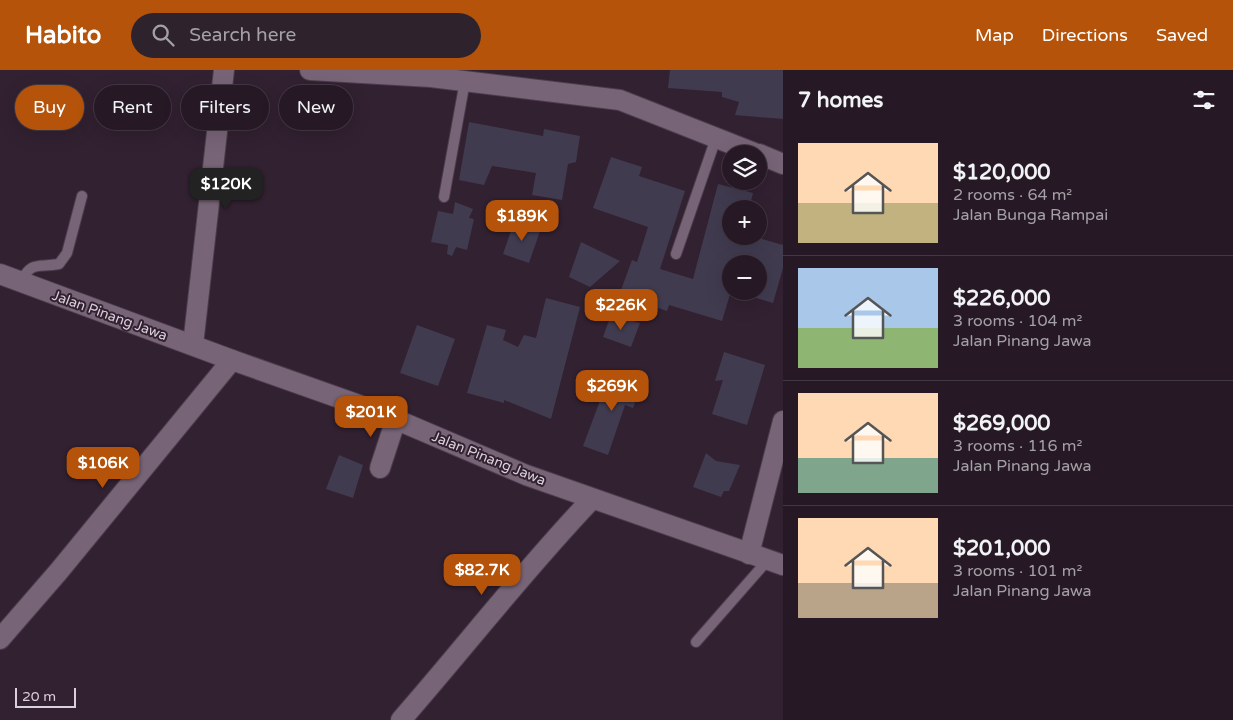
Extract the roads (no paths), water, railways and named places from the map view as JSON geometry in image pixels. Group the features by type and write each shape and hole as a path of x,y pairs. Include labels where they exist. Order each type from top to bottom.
{"street":[{"path":"193,345 224,70"},
{"path":"310,70 465,81 620,100 734,145"},
{"path":"767,158 783,164"},
{"name":"Jalan Pinang Jawa","path":"0,274 396,419 526,475 766,560"},
{"path":"0,639 232,360"},
{"path":"380,468 396,419"},
{"path":"766,560 783,421"},
{"path":"401,720 450,665 481,624 553,540 592,499"}],"lane":[{"path":"444,197 465,81"},
{"path":"676,254 716,138"},
{"path":"21,281 28,269 37,266 59,264 67,253 82,196"},
{"path":"696,642 766,560"}]}
